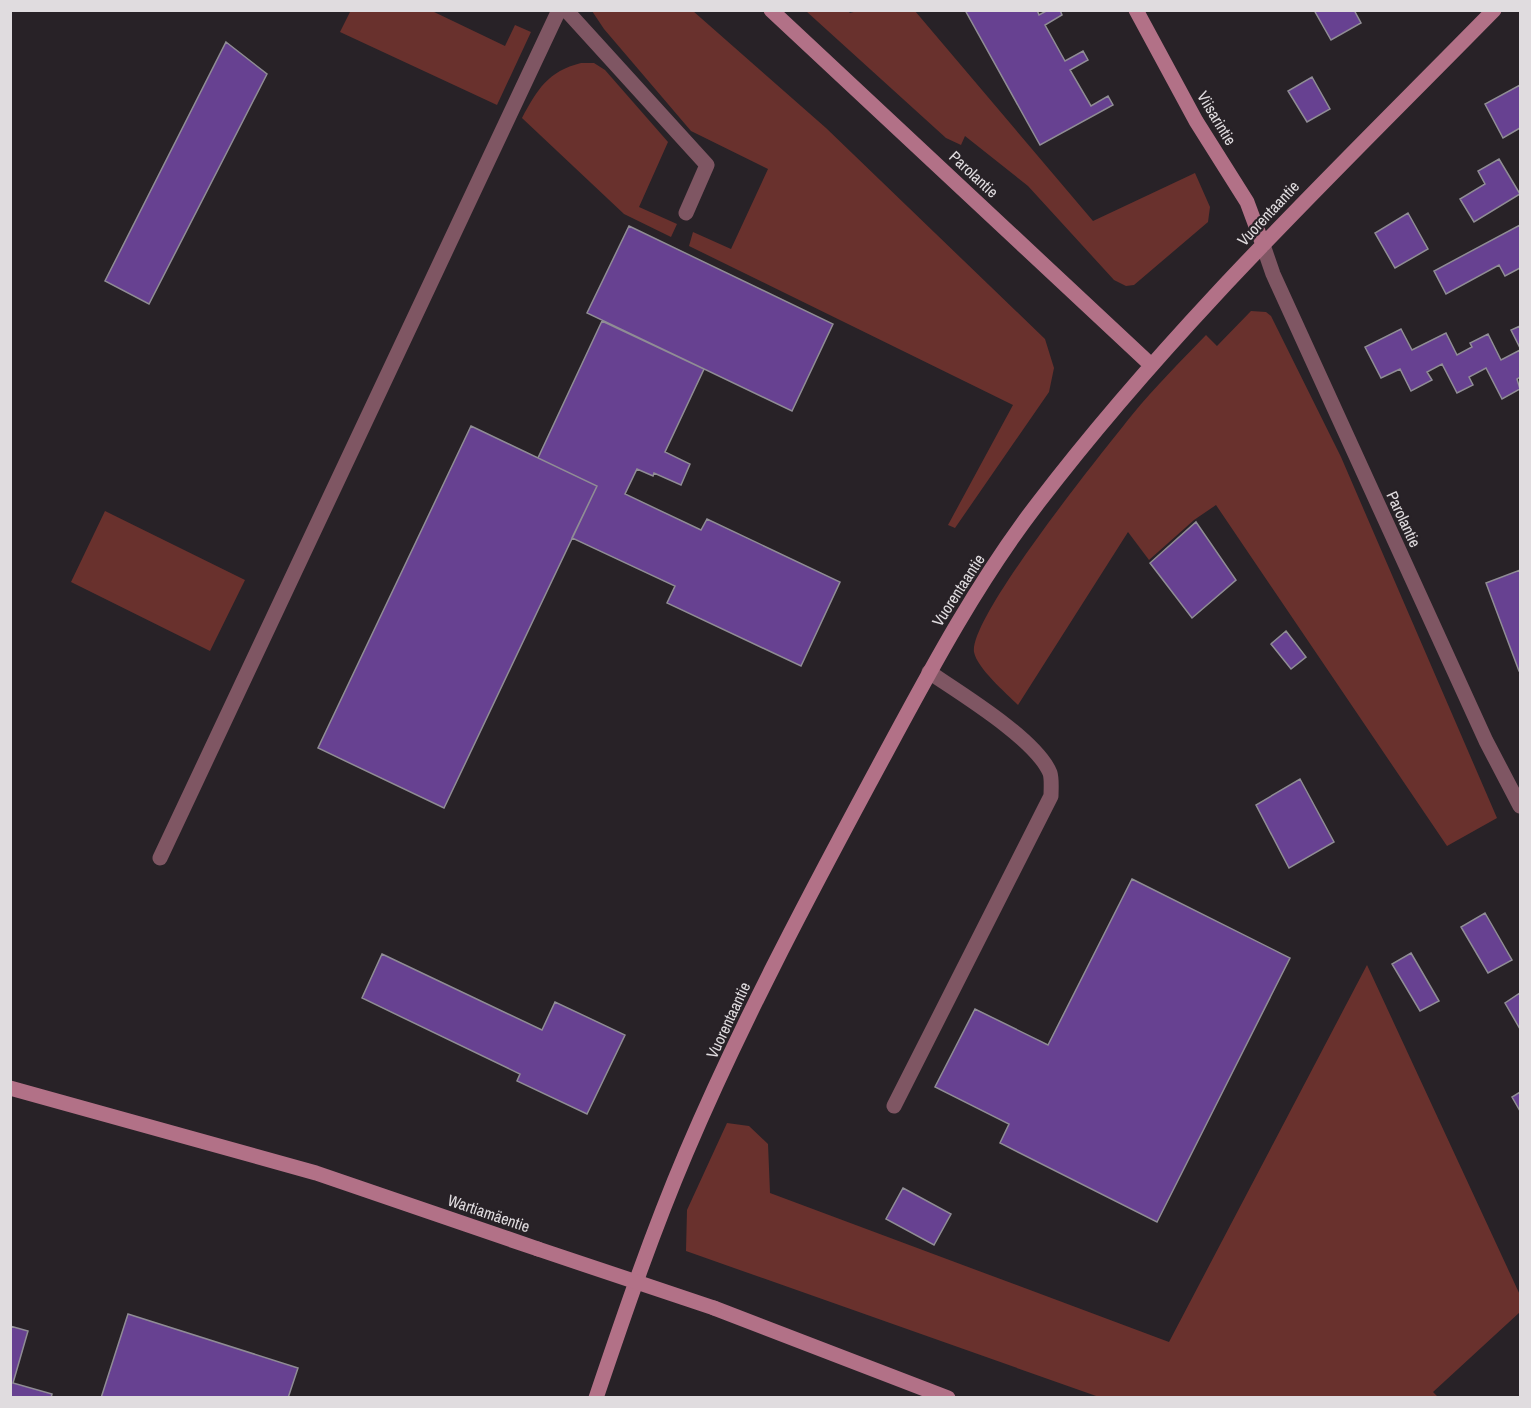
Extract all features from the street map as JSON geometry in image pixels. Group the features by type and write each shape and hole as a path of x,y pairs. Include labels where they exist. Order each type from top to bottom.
{"main road":[{"name":"Parolantie","path":"771,10 1151,365"},
{"name":"Viisarintie","path":"1137,10 1196,121 1247,202 1263,245"},
{"name":"Vuorentaantie","path":"596,1398 627,1307 687,1152 783,943 929,672 965,610 1036,505 1151,365 1263,245 1494,10"},
{"name":"Wartiamäentie","path":"10,1088 316,1173 714,1308 948,1398"}],"street":[{"path":"160,858 559,10"},
{"path":"566,10 707,165 686,213"},
{"name":"Parolantie","path":"1263,245 1308,350 1481,730 1521,806"},
{"path":"894,1106 1051,796 1050,774 1033,751 1007,726 929,672"}],"shaded area":[{"path":"351,10 432,11 505,46 515,25 531,32 497,105 340,32"},
{"path":"861,10 915,11 1093,221 1195,173 1210,207 1208,222 1134,285 1126,286 1114,280 1028,186 965,136 961,145 946,138 806,11 848,11 850,13"},
{"path":"592,11 693,11 826,128 1045,339 1054,368 1049,392 955,528 948,525 1013,405 689,246 693,232 731,249 768,169 691,131 604,29"},
{"path":"581,63 594,63 605,70 668,142 639,207 677,224 671,237 624,214 522,118 545,83 560,71"},
{"path":"1251,311 1266,312 1271,316 1341,457 1497,818 1447,846 1216,505 1194,520 1149,560 1128,532 1018,705 993,680 976,658 974,652 978,633 1014,571 1068,496 1132,415 1206,335 1217,346"},
{"path":"105,511 245,580 210,651 71,582"},
{"path":"1367,965 1520,1295 1520,1312 1433,1392 1438,1397 1099,1397 686,1251 687,1210 727,1123 749,1126 768,1144 770,1193 1169,1342"}],"building":[{"path":"965,10 1037,10 1039,15 1048,10 1060,10 1062,15 1045,25 1065,61 1083,51 1088,60 1070,70 1091,106 1108,96 1113,105 1040,145"},
{"path":"1314,10 1354,10 1361,23 1331,40"},
{"path":"226,42 267,74 149,304 105,281"},
{"path":"1312,77 1330,109 1307,122 1288,91"},
{"path":"1520,85 1520,128 1503,138 1485,104"},
{"path":"1499,159 1520,194 1474,222 1460,199 1485,184 1478,171"},
{"path":"1408,213 1428,249 1395,268 1375,233"},
{"path":"1520,225 1520,268 1505,276 1499,265 1446,294 1434,271"},
{"path":"629,226 833,324 792,411 587,313"},
{"path":"602,321 704,369 665,452 690,464 681,485 654,473 653,476 637,469 625,494 701,530 707,519 840,582 801,666 667,603 675,586 572,538 597,486 538,458"},
{"path":"1520,326 1520,348 1511,330"},
{"path":"1401,329 1412,350 1446,333 1457,355 1472,347 1470,343 1488,334 1501,360 1520,350 1520,377 1517,379 1520,389 1502,399 1486,368 1469,377 1473,385 1457,393 1442,364 1427,372 1432,380 1411,391 1400,369 1381,378 1365,347"},
{"path":"471,426 597,486 444,808 318,748"},
{"path":"1196,522 1236,580 1192,618 1150,563"},
{"path":"1520,570 1520,671 1519,671 1486,583"},
{"path":"1286,631 1306,657 1291,669 1271,644"},
{"path":"1300,779 1334,842 1289,868 1256,805"},
{"path":"1132,879 1290,958 1157,1222 1000,1143 1009,1124 935,1087 975,1009 1048,1045"},
{"path":"1485,913 1512,960 1488,973 1461,927"},
{"path":"1411,953 1439,1001 1420,1011 1392,964"},
{"path":"382,954 542,1030 555,1002 625,1035 587,1114 517,1081 520,1074 362,998"},
{"path":"1520,993 1520,1029 1505,1003"},
{"path":"1520,1092 1520,1111 1512,1097"},
{"path":"903,1188 951,1214 934,1245 886,1219"},
{"path":"128,1314 298,1368 288,1398 101,1398"},
{"path":"10,1326 28,1331 13,1383 52,1394 51,1398 10,1398"}]}
